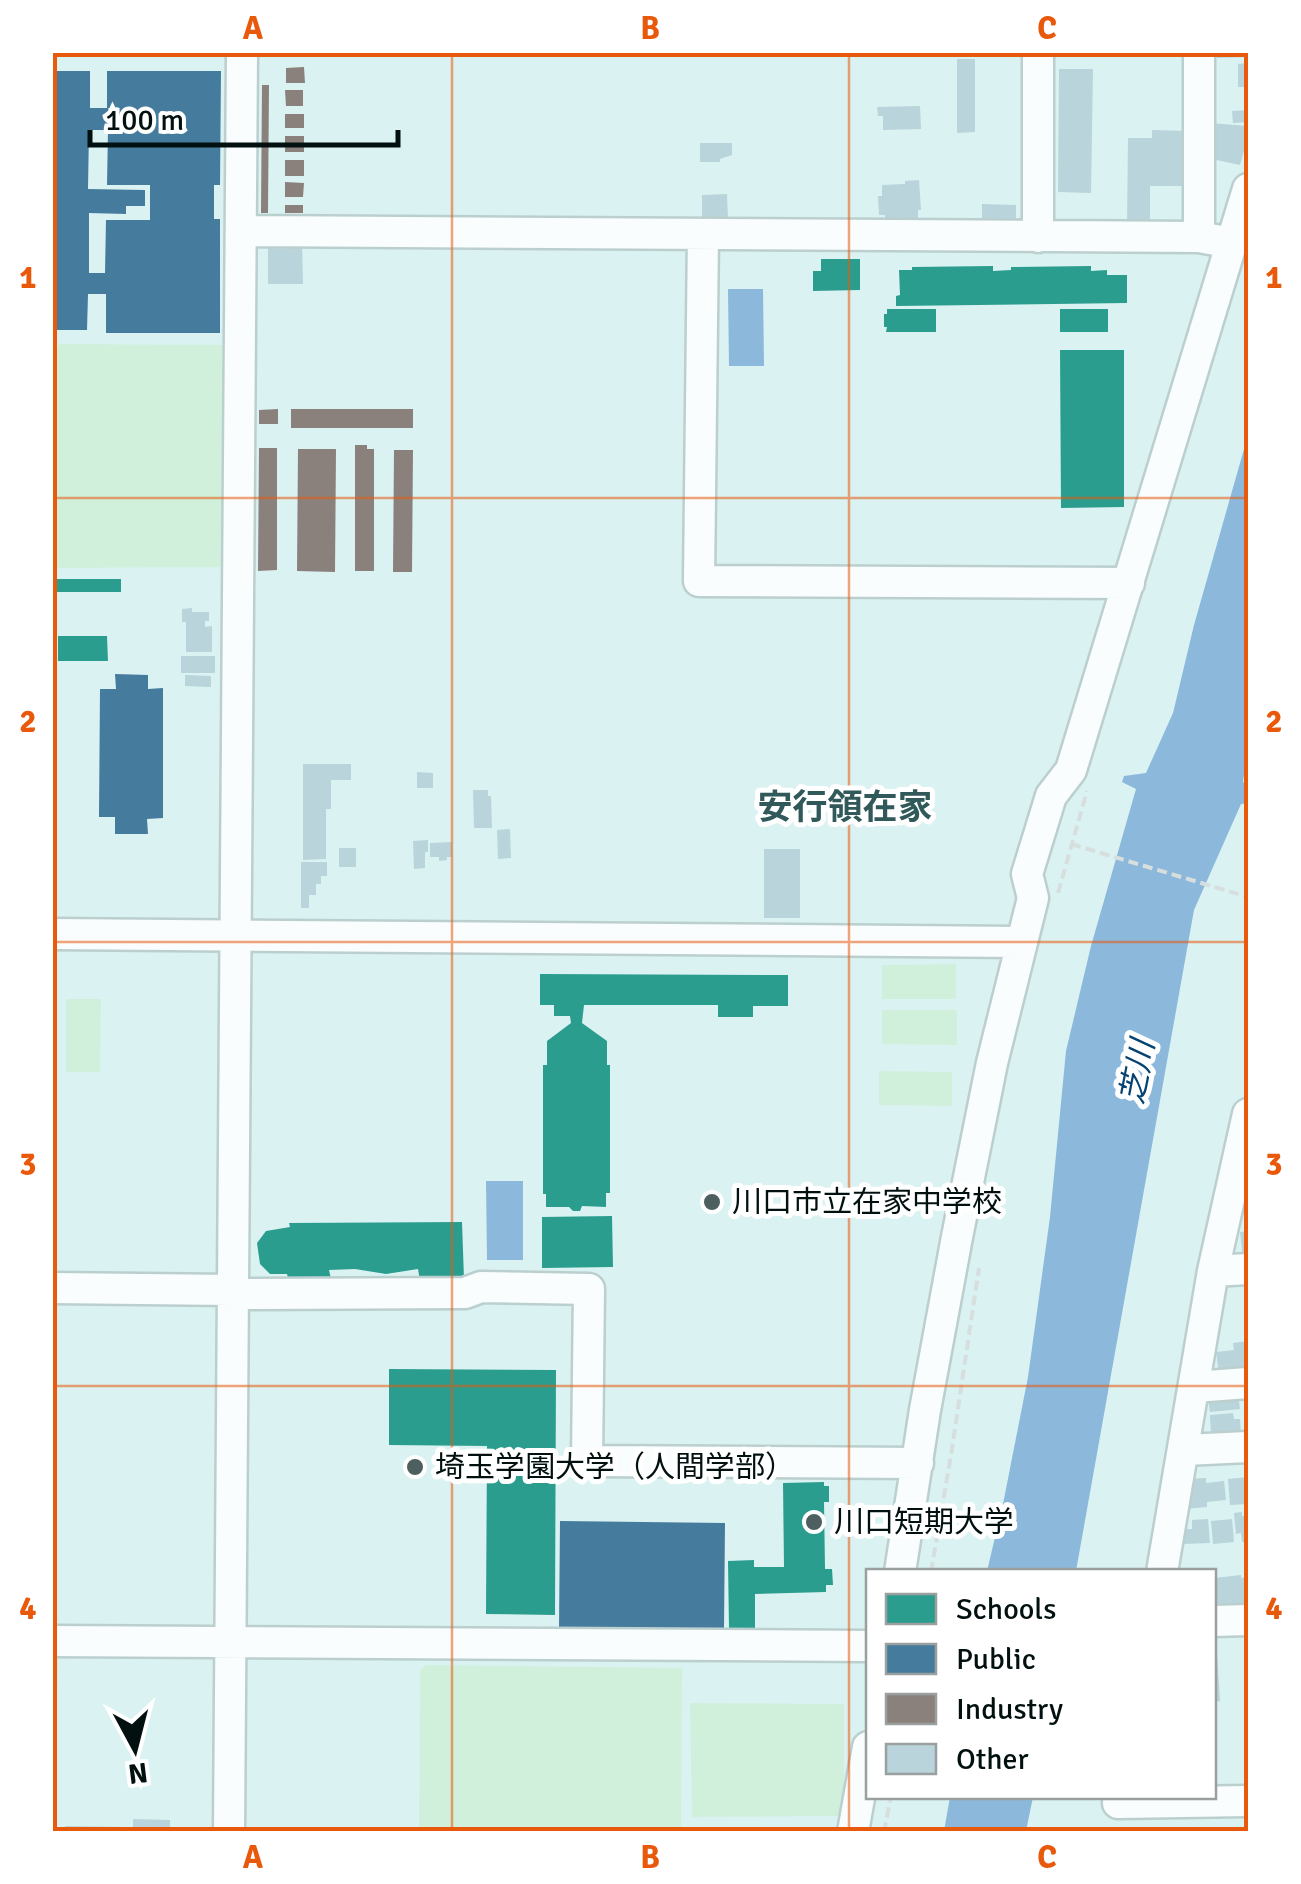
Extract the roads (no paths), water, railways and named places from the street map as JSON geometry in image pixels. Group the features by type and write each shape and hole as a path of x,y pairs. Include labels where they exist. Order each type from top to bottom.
{"street":[{"path":"228,1832 242,52"},
{"path":"1038,52 1038,237"},
{"path":"1199,52 1199,237"},
{"path":"900,1569 925,1410 988,1082 1033,898 1027,874 1050,796 1072,770 1248,190"},
{"path":"241,231 1199,237 1232,243"},
{"path":"703,234 699,581 1129,583"},
{"path":"52,934 1022,942"},
{"path":"1163,1569 1214,1270 1248,1114"},
{"path":"1214,1270 1248,1269"},
{"path":"52,1288 466,1293 481,1287 589,1288 586,1461 918,1462"},
{"path":"1194,1387 1248,1383"},
{"path":"1184,1450 1248,1447"},
{"path":"1216,1621 1248,1620"},
{"path":"52,1641 866,1646"},
{"path":"854,1832 866,1759"},
{"path":"1116,1810 1248,1801"}],"water":[{"path":"728,289 763,289 764,366 729,366"},
{"name":"芝川","path":"1248,435 1248,743 1243,782 1248,786 1248,803 1241,804 1194,910 1076,1569 987,1569 1028,1377 1050,1217 1066,1051 1136,789 1122,782 1124,776 1146,773 1173,713"},
{"path":"486,1181 523,1181 523,1260 487,1260"},
{"path":"950,1799 1033,1799 1026,1831 944,1831"}],"place":[{"name":"川口市立在家中学校","path":"712,1202"},
{"name":"埼玉学園大学（人間学部）","path":"415,1467"},
{"name":"川口短期大学","path":"814,1522"}],"district":[{"name":"安行領在家","path":"845,807"}]}
